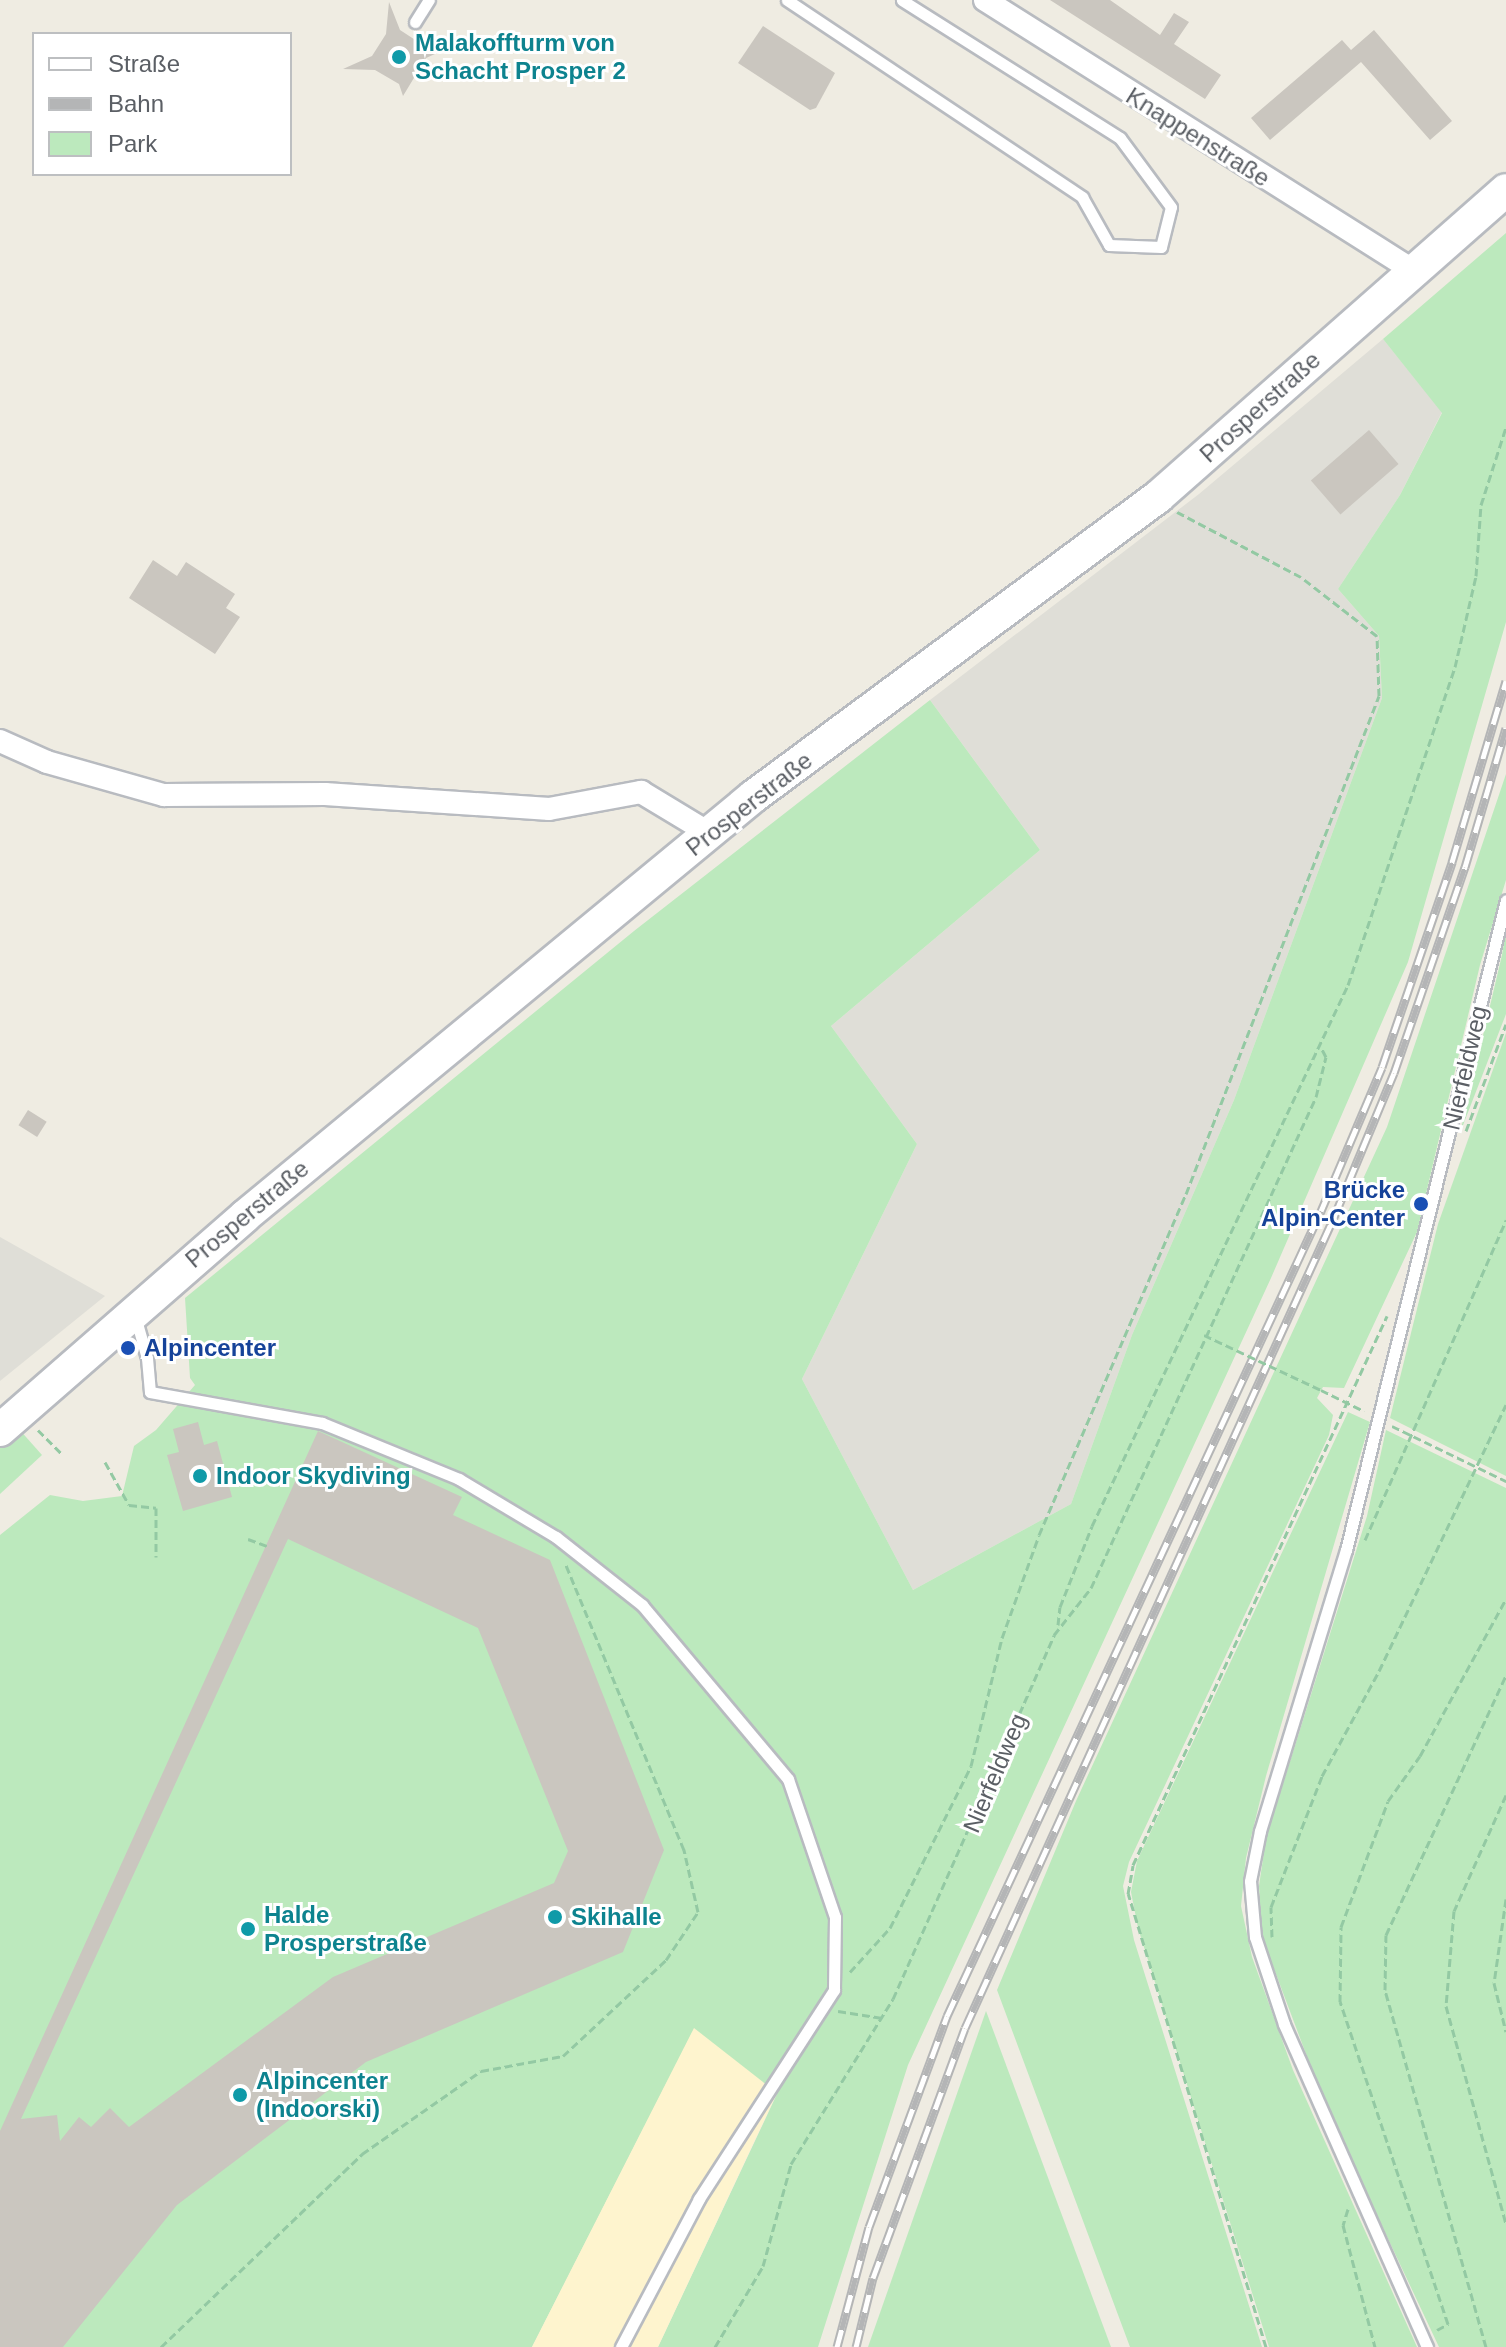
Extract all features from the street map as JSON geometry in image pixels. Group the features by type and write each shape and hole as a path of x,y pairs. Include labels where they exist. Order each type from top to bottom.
{"main road":[{"name":"Prosperstraße","path":"0,1430 134,1312 709,833 1158,497 1506,190"}],"street":[{"name":"Knappenstraße","path":"985,0 1414,271"},
{"path":"0,741 47,762 164,795 325,794 549,809 641,792 709,833"}],"lane":[{"path":"415,22 429,0"},
{"path":"787,0 1082,197 1109,245 1161,247 1171,207 1120,138 902,0"},
{"name":"Nierfeldweg","path":"1424,2342 1353,2190 1262,1961 1250,1905 1253,1857 1346,1550 1427,1237 1506,900"},
{"path":"134,1312 147,1358 150,1392 322,1423 459,1479 556,1537 642,1605 788,1779 835,1917 834,1990 825,2009 699,2199 621,2347"}],"path":[{"path":"1058,1625 1069,1580 1137,1426 1321,1047 1379,899 1455,667 1476,576 1481,505 1506,427"},
{"path":"834,1990 890,1928 971,1766 1002,1638 1039,1535 1186,1194 1379,696 1377,636 1301,577 1190,522 1158,497"},
{"path":"1465,1136 1506,1024"},
{"name":"Nierfeldweg","path":"715,2347 763,2266 791,2164 882,2018 934,1911 1058,1625 1072,1614 1097,1572 1316,1097 1326,1057 1321,1047"},
{"path":"1346,1550 1362,1547 1506,1220"},
{"path":"1204,1335 1368,1414"},
{"path":"1266,2347 1128,1894 1133,1865 1319,1472 1345,1401"},
{"path":"1262,1961 1273,1950 1271,1907 1322,1776 1379,1671 1506,1405"},
{"path":"1390,1425 1506,1481"},
{"path":"105,1462 129,1505 156,1508 156,1557"},
{"path":"161,2347 362,2154 481,2071 563,2056 666,1960 698,1912 684,1850 556,1537"},
{"path":"248,1539 267,1546"},
{"path":"1424,2342 1448,2324 1340,2002 1341,1927 1388,1801 1420,1756 1506,1599"},
{"path":"1486,2347 1385,1990 1386,1935 1506,1675"},
{"path":"1506,1795 1454,1911 1446,2006 1506,2224"},
{"path":"1506,1899 1494,1983 1506,2032"},
{"path":"825,2009 882,2018"},
{"path":"1353,2190 1343,2225 1375,2347"}],"shaded area":[{"path":"1383,339 1442,412 1400,495 1338,589 1379,636 1382,698 1234,1100 1132,1335 1071,1504 913,1590 802,1379 917,1144 831,1026 1040,850 930,700 1199,494"},
{"path":"0,1237 105,1296 0,1381"}],"green space":[{"path":"1506,233 1506,622 1408,962 1271,1278 908,2065 818,2347 658,2347 777,2094 694,2029 532,2347 0,2347 0,1535 50,1495 83,1501 122,1496 134,1446 156,1430 195,1385 190,1378 185,1298 634,931 930,700 1040,850 831,1026 917,1144 802,1379 913,1590 1071,1504 1132,1335 1234,1100 1382,698 1379,636 1338,589 1400,495 1442,413 1383,339"},
{"path":"1506,774 1506,880 1480,965 1417,1232 1344,1388 1323,1387 1317,1398 1333,1415 1329,1435 1129,1862 1123,1886 1134,1940 1262,2347 1130,2347 997,1990 1076,1801 1387,1127"},
{"path":"1506,930 1506,1014 1460,1133 1502,955"},
{"path":"1506,1033 1506,1476 1390,1418 1438,1224"},
{"path":"1348,1412 1370,1422 1266,1776 1246,1858 1241,1906 1252,1957 1293,2070 1417,2347 1269,2347 1138,1928 1131,1892 1137,1861"},
{"path":"18,1428 42,1455 0,1494 0,1444"},
{"path":"1386,1430 1506,1488 1506,2347 1439,2347 1326,2107 1262,1937 1259,1886 1266,1838 1367,1516"},
{"path":"986,2011 1111,2347 868,2347"}],"sand":[{"path":"694,2028 777,2093 658,2347 532,2347"}],"building":[{"path":"1050,0 1110,0 1160,35 1174,13 1189,22 1174,44 1221,75 1205,99"},
{"name":"Malakoffturm von Schacht Prosper 2","path":"389,2 400,30 423,45 455,45 426,58 403,96 399,84 375,70 343,69 372,56 386,34"},
{"path":"763,26 835,73 816,108 810,110 738,63"},
{"path":"1374,30 1452,121 1430,140 1361,62 1270,140 1251,118 1342,40 1351,50"},
{"path":"1369,430 1399,464 1340,514 1311,481"},
{"path":"153,560 177,576 186,562 235,594 226,608 240,617 215,654 129,598"},
{"path":"28,1110 47,1122 37,1137 18,1125"},
{"name":"Indoor Skydiving","path":"198,1422 204,1445 217,1441 232,1497 183,1511 167,1455 179,1452 173,1429"},
{"name":"Skihalle","path":"318,1431 462,1497 453,1515 550,1560 664,1850 623,1952 366,2062 177,2205 63,2347 0,2347 0,2131","holes":["288,1539 478,1628 568,1851 554,1883 333,1977 129,2127 110,2108 91,2127 79,2117 60,2141 57,2115 21,2119"]}],"railway":[{"path":"837,2347 869,2227 947,2016 1321,1211 1382,1067 1452,862 1506,681"},
{"path":"856,2347 873,2278 965,2028 1334,1217 1394,1073 1465,867 1506,728"}],"place":[{"name":"Malakoffturm von Schacht Prosper 2","path":"399,57"},
{"name":"Brücke Alpin-Center","path":"1421,1204"},
{"name":"Alpincenter","path":"128,1348"},
{"name":"Indoor Skydiving","path":"200,1476"},
{"name":"Skihalle","path":"555,1917"},
{"name":"Halde Prosperstraße","path":"248,1929"},
{"name":"Alpincenter (Indoorski)","path":"240,2095"}]}
